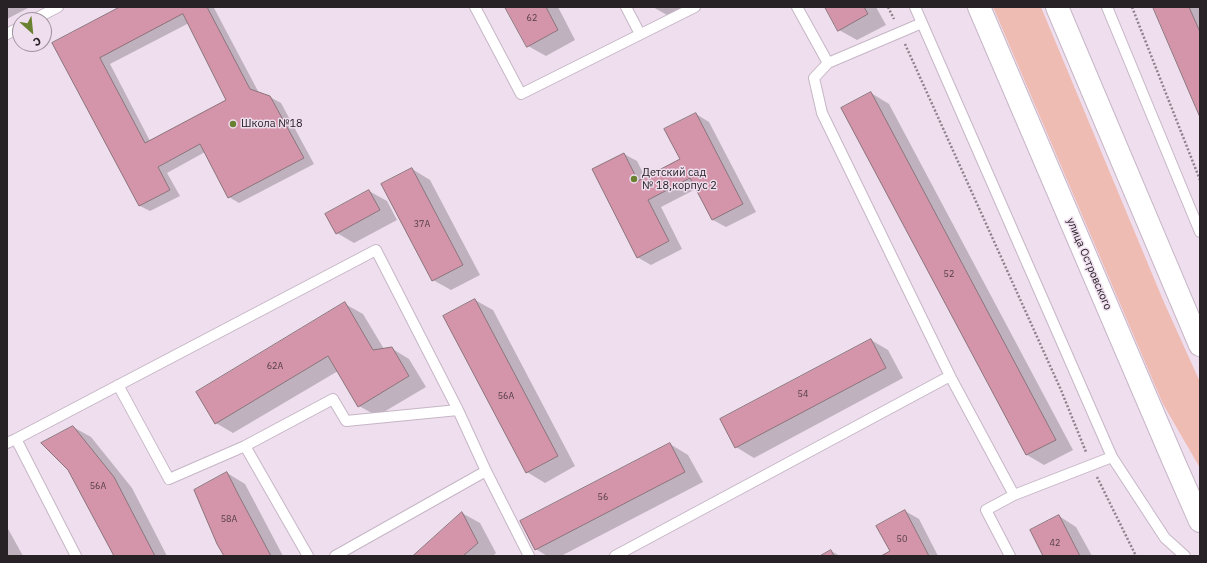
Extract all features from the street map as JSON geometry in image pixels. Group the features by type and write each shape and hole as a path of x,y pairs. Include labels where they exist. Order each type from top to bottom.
{"main road":[{"name":"улица Островского","path":"979,7 1200,521"},
{"path":"1057,7 1200,345"}],"lane":[{"path":"49,12 58,7"},
{"path":"475,7 521,94 695,7"},
{"path":"626,7 640,34"},
{"path":"797,7 828,63"},
{"path":"915,7 1112,457 1165,538 1185,556"},
{"path":"1107,7 1200,232"},
{"path":"922,23 828,63 814,78 822,113 950,376 1014,494"},
{"path":"76,556 11,441 376,250 458,410 486,471 529,556"},
{"path":"615,556 950,376"},
{"path":"118,385 169,479 245,446 333,399 346,421 458,410"},
{"path":"245,446 308,556"},
{"path":"1010,556 986,510 1014,494 1112,457"},
{"path":"335,556 486,471"}],"path":[{"path":"888,7 1060,390 1092,465 1136,556"},
{"path":"1132,7 1200,180"}],"shaded area":[{"path":"993,7 1041,7 1163,300 1200,382 1200,468 1163,404"}],"building":[{"name":"Школа №18","path":"120,7 207,7 250,89 270,96 304,158 228,198 200,144 158,167 170,190 139,206 52,43","holes":["183,14 226,100 145,143 100,58"]},
{"path":"505,7 546,7 558,30 527,47"},
{"path":"825,7 864,7 868,14 838,31"},
{"path":"1153,7 1189,7 1200,32 1200,117"},
{"path":"871,92 1056,440 1026,455 841,108"},
{"path":"696,113 743,204 712,220 690,178 648,200 669,241 637,258 592,169 624,153 638,181 680,159 664,129"},
{"path":"412,168 463,265 432,281 381,184"},
{"path":"369,190 380,210 336,234 325,214"},
{"path":"475,299 558,456 526,473 443,316"},
{"path":"345,302 373,350 392,347 409,376 358,407 328,356 215,424 196,392"},
{"path":"871,339 886,368 735,448 720,419"},
{"path":"73,426 114,477 155,556 114,556 68,470 41,443"},
{"path":"670,443 685,472 535,550 520,521"},
{"path":"227,472 271,556 224,556 217,544 194,490"},
{"path":"905,510 929,556 881,556 890,551 876,526"},
{"path":"462,512 478,543 463,556 413,556"},
{"path":"1059,515 1080,556 1043,556 1030,530"},
{"path":"831,550 834,556 820,556"}],"place":[{"name":"Школа №18","path":"233,124"},
{"name":"Детский сад № 18,корпус 2","path":"634,179"}]}
